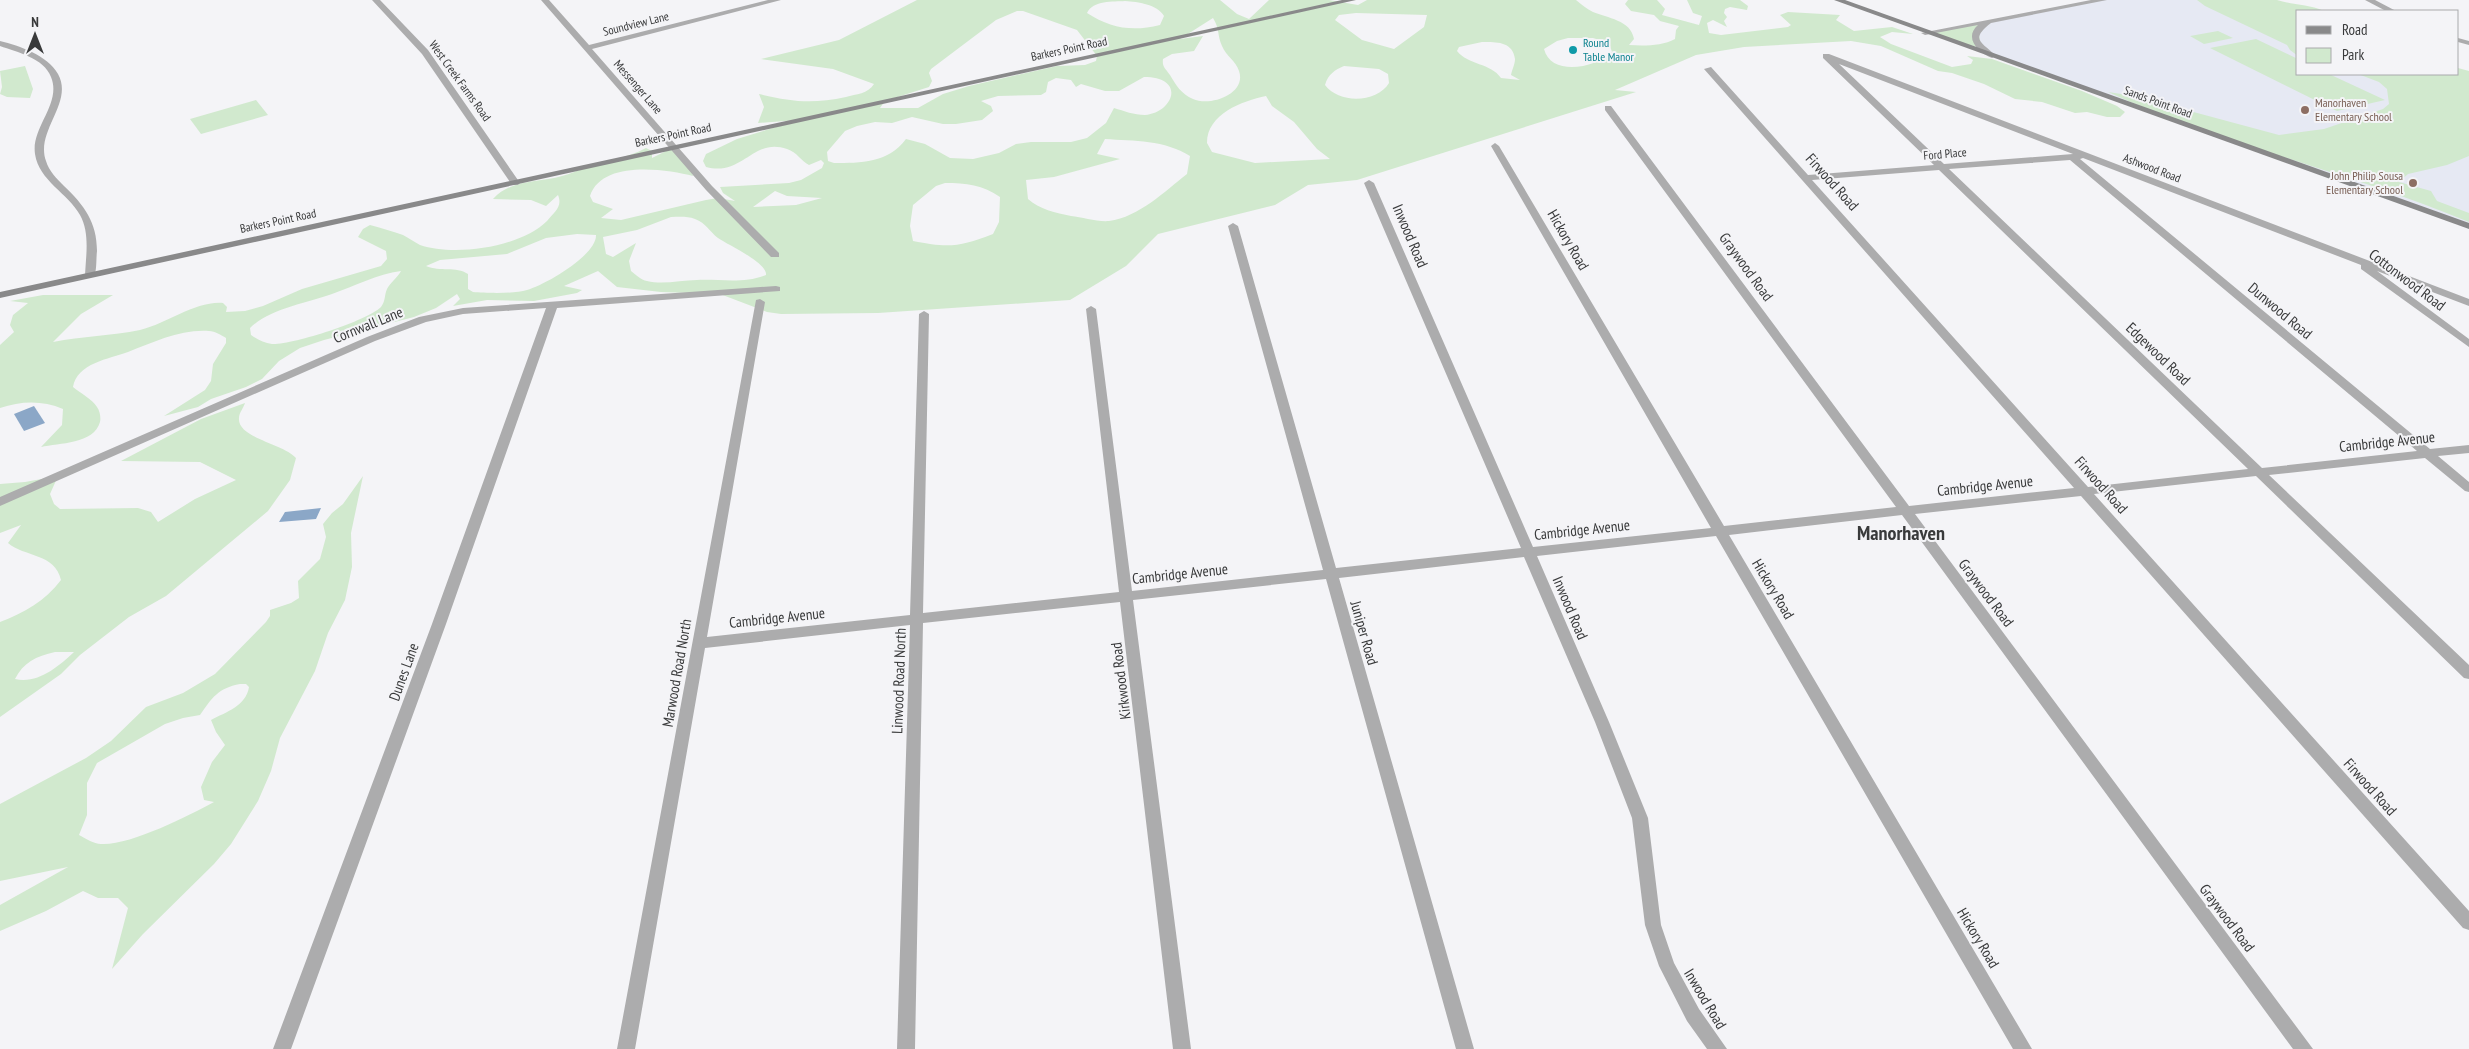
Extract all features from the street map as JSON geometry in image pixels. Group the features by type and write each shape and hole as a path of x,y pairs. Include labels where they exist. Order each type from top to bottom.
{"street":[{"name":"West Creek Farms Road","path":"376,0 425,52 515,182"},
{"name":"Messenger Lane","path":"545,0 709,188 775,255"},
{"name":"Soundview Lane","path":"588,48 777,0"},
{"name":"Barkers Point Road","path":"0,294 1352,0"},
{"name":"Sands Point Road","path":"1838,0 2469,226"},
{"path":"1925,32 2103,0"},
{"path":"2369,0 2390,10"},
{"path":"1992,20 1978,28 1974,34 1977,44 1992,56"},
{"path":"0,44 37,59 49,67 56,77 58,90 43,131 39,154 50,176 82,212 89,224 92,244 90,275"},
{"name":"Ashwood Road","path":"1826,56 2469,303"},
{"name":"Edgewood Road","path":"1826,56 2469,674"},
{"name":"Firwood Road","path":"1708,69 2469,923"},
{"name":"Graywood Road","path":"1608,108 2304,1049"},
{"name":"Hickory Road","path":"1495,146 2023,1049"},
{"name":"Ford Place","path":"1806,178 2085,156"},
{"name":"Dunwood Road","path":"2072,157 2469,488"},
{"name":"Inwood Road","path":"1369,183 1529,552 1640,818 1653,925 1667,966 1692,1015 1718,1049"},
{"name":"Juniper Road","path":"1233,226 1465,1049"},
{"name":"Cottonwood Road","path":"2352,258 2469,344"},
{"name":"Cornwall Lane","path":"0,502 408,324 463,311 776,289"},
{"name":"Marwood Road North","path":"626,1049 760,302"},
{"name":"Dunes Lane","path":"282,1049 439,624 553,304"},
{"name":"Kirkwood Road","path":"1092,309 1182,1049"},
{"name":"Linwood Road North","path":"906,1049 924,314"},
{"name":"Cambridge Avenue","path":"699,643 2469,449"}],"shaded area":[{"name":"Manorhaven Elementary School","path":"2103,0 2265,0 2296,13 2296,75 2449,75 2469,82 2469,226 2006,61 1981,48 1978,29 1983,24"}],"green space":[{"path":"917,0 1220,0 1237,14 1249,19 1269,0 1329,0 1358,5 1367,0 1576,0 1593,12 1618,21 1628,28 1634,39 1629,45 1647,45 1664,43 1675,39 1676,30 1679,26 1660,21 1654,15 1631,11 1625,4 1628,0 1657,0 1665,9 1662,15 1699,25 1702,16 1693,13 1687,0 1740,0 1748,6 1747,10 1730,7 1725,9 1724,13 1727,17 1724,21 1727,27 1713,20 1707,23 1709,33 1721,35 1788,27 1791,25 1780,15 1788,12 1840,15 1836,20 1854,31 1892,27 1913,34 1892,32 1880,37 1891,44 1952,67 1971,64 1973,60 1967,56 1992,59 2082,91 2117,106 2125,112 2120,117 2107,117 2087,112 2075,113 2042,102 2015,99 1984,84 1952,73 1938,71 1881,46 1851,41 1744,47 1696,55 1615,90 1636,92 1357,180 1308,185 1275,205 1158,234 1126,266 1070,300 878,313 781,314 767,312 720,294 661,292 617,287 598,271 564,286 582,290 577,293 534,301 487,300 453,306 460,299 457,294 436,308 414,317 300,348 279,361 262,379 246,387 211,399 198,407 164,416 205,390 211,381 213,364 226,343 226,338 211,331 188,332 168,337 95,363 81,372 73,387 95,404 99,410 100,422 91,435 75,441 41,447 62,425 63,409 39,403 16,404 0,408 0,345 14,332 10,325 13,315 28,303 10,301 43,295 113,295 81,314 53,342 140,330 202,305 213,303 223,303 227,307 226,312 245,311 263,306 302,289 381,266 387,259 386,251 358,237 363,229 370,225 403,235 420,245 451,250 487,247 521,237 536,230 555,212 559,206 558,195 546,206 531,200 493,199 500,193 516,185 565,175 625,157 646,148 652,151 652,158 674,147 690,165 693,176 667,171 636,170 620,172 607,177 597,185 590,196 593,202 613,209 601,218 621,220 718,198 735,201 723,193 720,187 789,183 801,180 822,168 824,163 821,160 809,165 790,150 775,147 765,148 739,163 719,169 706,167 703,161 706,154 737,139 799,120 758,123 764,107 759,94 782,99 823,101 846,97 868,90 874,84 833,69 761,59 839,40","holes":["1125,1 1147,4 1157,9 1164,16 1160,25 1131,28 1104,22 1087,13 1094,6 1109,2","1017,11 1023,11 1077,30 1097,56 1096,61 1085,65 1057,66 969,86 943,94 918,108 880,108 885,101 929,87 932,81 929,73 931,69 996,20","1356,13 1427,15 1424,27 1394,49 1362,40 1335,20 1339,15","1213,18 1217,25 1222,46 1239,71 1240,79 1238,86 1225,97 1217,100 1200,101 1185,95 1164,67 1163,59 1172,54 1194,51 1203,36 1180,39","1568,38 1593,38 1609,43 1612,52 1596,62 1575,67 1555,64 1548,58 1544,49 1557,41","1482,42 1503,44 1514,53 1515,61 1511,75 1520,80 1501,78 1491,69 1462,56 1457,51 1459,47","1344,66 1379,69 1388,74 1389,83 1376,94 1358,99 1348,98 1339,96 1325,85 1330,75","1144,77 1158,79 1166,83 1171,88 1171,95 1163,108 1155,113 1145,115 1133,114 1114,108 1106,123 1087,138 1071,142 1016,144 999,153 973,159 950,158 925,144 906,139 891,153 873,160 844,163 828,161 827,152 845,131 857,126 875,122 892,123 912,117 943,124 982,120 993,111 991,106 981,101 998,96 1041,95 1046,92 1048,82 1056,78 1071,80 1076,87 1081,84 1105,91 1119,91","1266,96 1272,106 1294,122 1317,149 1330,159 1255,163 1212,152 1207,143 1213,124 1219,117 1237,105","1105,139 1160,144 1190,156 1187,174 1170,188 1141,209 1120,219 1109,221 1054,212 1042,208 1028,199 1026,180 1054,177 1120,159 1097,154","945,183 974,185 1000,197 999,222 993,234 972,242 936,245 913,241 910,226 913,205 936,186","775,191 787,196 822,198 796,205 753,207","671,217 689,217 702,223 718,238 761,265 766,275 741,280 653,282 647,281 631,271 629,261 636,243 613,257 606,254 603,237 637,230","577,234 596,235 594,243 588,251 569,268 546,282 521,291 500,293 473,292 468,289 468,274 458,270 437,269 426,266 440,260 507,254 546,238","401,271 387,289 381,307 361,319 296,341 272,344 251,335 250,328 267,316 375,277"]},
{"path":"2197,0 2277,0 2321,10 2296,10 2296,54 2287,45 2205,6"},
{"path":"1992,20 1978,28 1981,48 1925,33"},
{"path":"2218,31 2233,38 2204,44 2190,36"},
{"path":"2256,39 2296,58 2296,75 2331,75 2385,100 2337,111 2210,48"},
{"path":"25,66 33,89 30,98 7,97 0,94 2,87 0,71"},
{"path":"2459,68 2469,71 2469,156 2447,165 2408,174 2399,182 2431,191 2437,201 2469,213 2469,222 2379,188 2197,128 2108,92 2134,96 2279,135 2324,129 2383,109 2389,104 2387,89 2379,82 2361,75 2459,75"},
{"path":"256,100 268,115 201,134 190,119"},
{"path":"245,403 239,418 240,425 245,431 290,453 296,458 290,480 268,511 166,596 129,617 80,655 61,674 0,717 0,622 34,606 61,580 58,571 46,560 15,548 8,543 21,525 0,533 0,484 58,476 50,494 54,504 60,509 138,508 151,512 158,522 195,499 236,480 200,462 121,461 201,419","holes":["55,652 74,652 40,677 23,680 15,679 26,664 36,658"]},
{"path":"363,476 351,533 352,567 345,600 328,633 315,671 280,738 271,771 258,801 231,844 214,864 143,934 112,969 128,908 118,898 98,898 83,891 46,911 0,931 0,905 68,867 0,881 0,804 86,758 111,741 146,707 183,693 215,674 266,622 270,616 270,610 291,603 299,598 298,581 320,559 326,537 323,524 343,504","holes":["246,684 249,687 247,694 240,704 211,720 216,732 225,745 212,762 201,787 204,800 214,802 158,829 127,840 98,844 79,835 87,815 87,783 97,763 165,724 200,715 212,699 221,691 232,686"]}],"water":[{"path":"34,406 45,423 24,431 14,414"},
{"path":"321,508 316,519 279,522 285,512"}],"place":[{"name":"Round Table Manor","path":"1573,50"},
{"name":"Manorhaven Elementary School","path":"2305,110"},
{"name":"John Philip Sousa Elementary School","path":"2413,183"}],"district":[{"name":"Manorhaven","path":"1901,533"}]}
